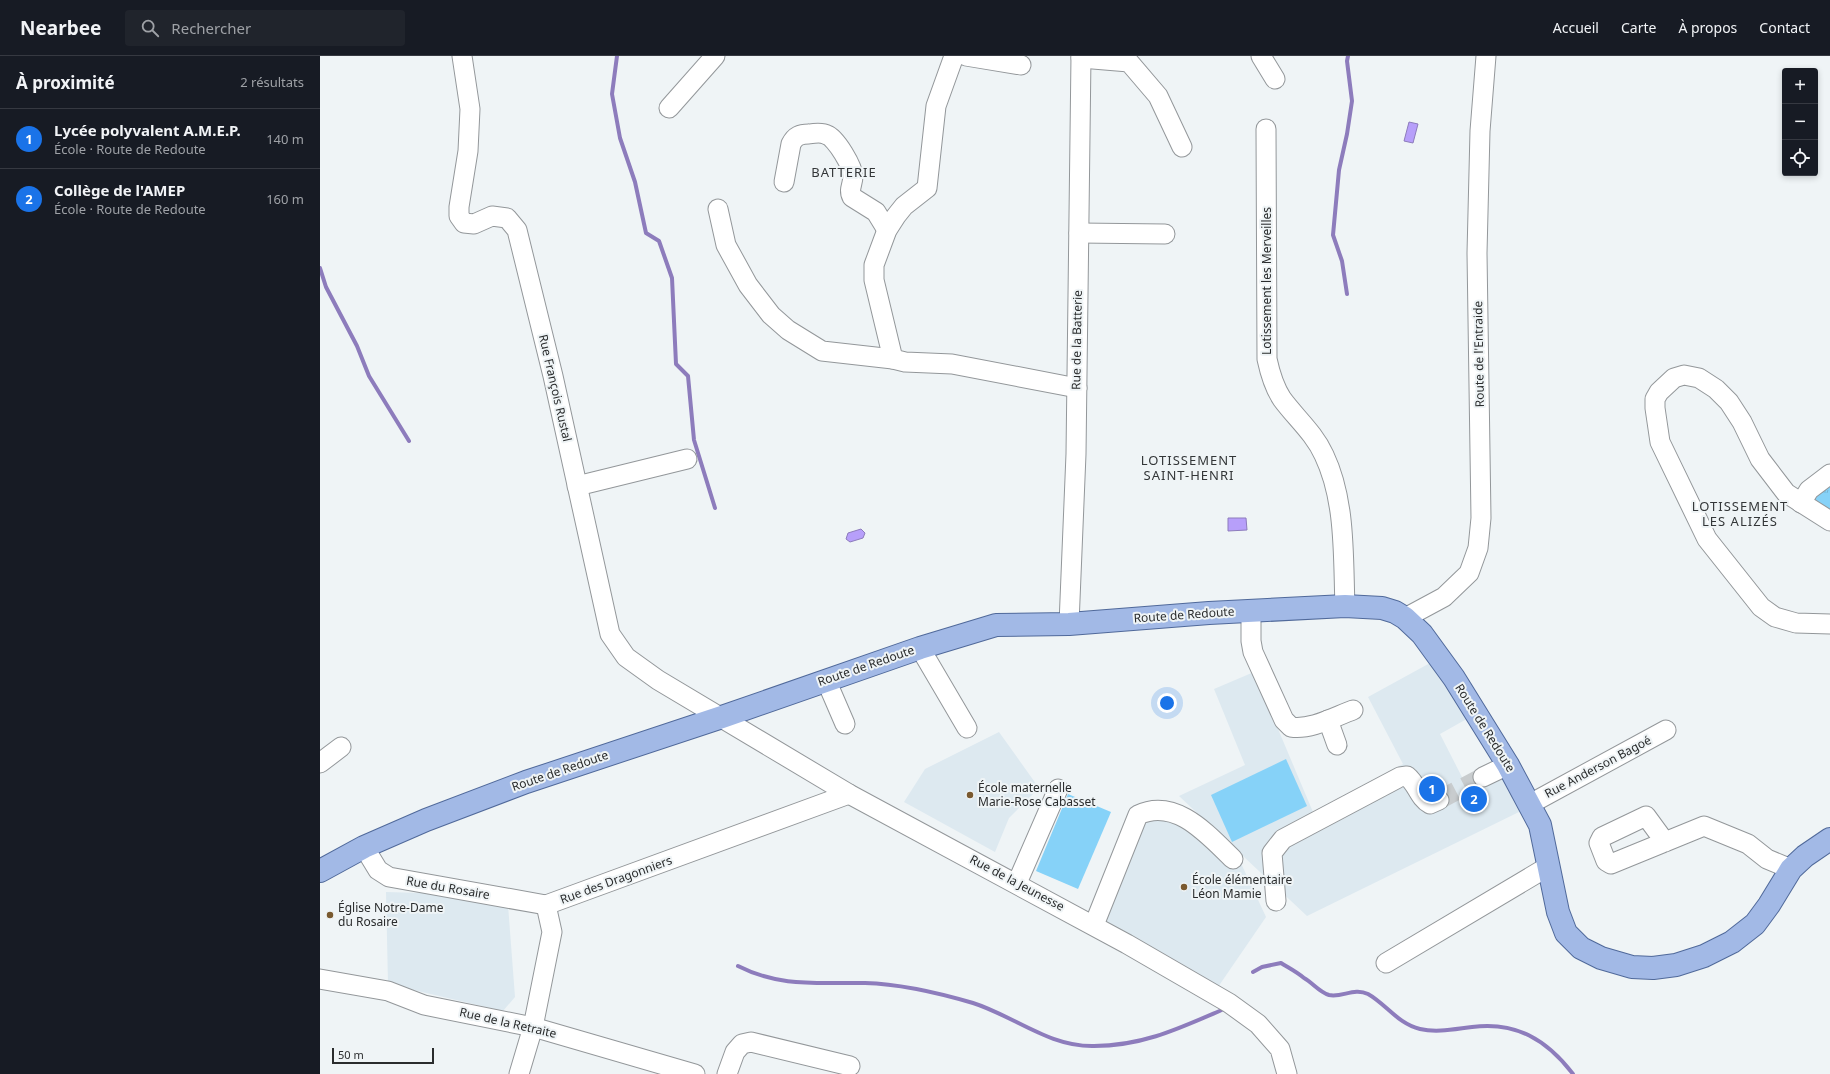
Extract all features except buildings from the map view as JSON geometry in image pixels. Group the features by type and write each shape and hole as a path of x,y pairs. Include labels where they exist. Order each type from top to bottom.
{"main road":[{"name":"Route de Redoute","path":"320,871 364,847 426,820 526,782 722,717 920,648 996,625 1069,624 1346,606 1382,608 1395,612 1405,618 1422,634 1454,678 1508,765 1540,825 1558,912 1566,932 1581,948 1614,963 1632,967 1653,968 1676,965 1704,956 1732,942 1755,924 1792,869 1805,856 1830,839"}],"street":[{"name":"Rue François Rustal","path":"462,56 470,109 468,151 459,207 459,216 464,223 474,224 492,216 507,218 517,230 553,376 610,634 626,657 658,680 722,717"},
{"path":"669,108 715,56"},
{"path":"893,359 874,280 874,265 887,230 901,209 927,188 936,106 954,56"},
{"path":"966,56 1021,65"},
{"path":"1261,56 1275,79"},
{"name":"Route de l'Entraide","path":"1405,618 1444,597 1469,573 1478,548 1480,518 1478,246 1480,131 1486,56"},
{"path":"1081,57 1129,62 1158,96 1182,147"},
{"name":"Rue de la Batterie","path":"1069,624 1077,388 1081,57"},
{"name":"Lotissement les Merveilles","path":"1266,129 1267,359 1271,377 1282,398 1308,429 1324,455 1335,488 1341,524 1346,606"},
{"path":"784,182 791,144 794,139 803,134 826,134 833,139 852,169 853,178 850,193 852,197 876,212 887,230"},
{"path":"718,209 726,245 748,285 772,315 788,330 822,350 893,359 905,362 952,364 1077,388"},
{"path":"1079,234 1166,234"},
{"path":"1829,623 1796,623 1775,618 1761,607 1707,539 1660,442 1655,408 1656,399 1659,392 1674,378 1684,376 1699,378 1716,389 1729,402 1742,422 1760,459 1786,493 1830,521"},
{"path":"577,486 687,459"},
{"path":"1801,503 1810,490 1830,474"},
{"path":"1251,611 1250,641 1284,720 1291,727 1300,728 1328,720 1353,710"},
{"path":"920,648 967,728"},
{"path":"826,680 845,724"},
{"name":"Rue de la Jeunesse","path":"722,717 849,794 1094,925 1229,1003 1258,1024 1280,1049 1286,1074"},
{"path":"1328,720 1337,744"},
{"name":"Rue Anderson Bagoé","path":"1530,804 1666,730"},
{"path":"320,763 341,747"},
{"path":"1483,777 1508,765"},
{"path":"1276,900 1272,852 1283,839 1400,777 1407,776 1412,780 1426,801 1430,804 1439,800"},
{"path":"1017,883 1058,789"},
{"name":"Rue des Dragonniers","path":"519,1074 533,1027 552,932 546,905 849,794"},
{"path":"1094,925 1138,815 1143,812 1149,810 1184,816 1208,834 1233,859"},
{"path":"1665,842 1704,826 1748,844 1767,859 1792,869"},
{"name":"Rue du Rosaire","path":"364,847 378,870 389,877 546,905"},
{"path":"1386,963 1549,866"},
{"name":"Rue de la Retraite","path":"320,979 388,991 424,1004 533,1027 695,1074"},
{"path":"727,1074 735,1052 742,1044 752,1042 850,1066"}],"shaded area":[{"path":"1409,122 1418,124 1413,143 1404,141"},
{"path":"1228,518 1246,518 1247,530 1228,531"},
{"path":"861,529 865,533 863,538 850,542 846,539 848,533"},
{"path":"1430,663 1472,716 1440,734 1464,781 1495,765 1521,811 1307,916 1179,796 1245,765 1214,689 1254,672 1313,812 1403,764 1368,697"},
{"name":"École maternelle Marie-Rose Cabasset","path":"999,732 1039,788 1009,818 995,852 904,802 925,769"},
{"name":"École élémentaire Léon Mamie","path":"1144,816 1188,823 1238,857 1266,917 1218,987 1103,922"},
{"path":"386,892 456,894 508,905 515,997 503,1011 388,984"}],"green space":[{"path":"1830,480 1830,517 1816,508 1813,496"},
{"path":"1286,759 1307,806 1232,842 1211,795"},
{"path":"1068,794 1111,812 1078,889 1036,871"}],"waterway":[{"path":"617,56 612,94 620,138 635,182 646,233 659,241 672,278 676,364 688,376 694,440 715,508"},
{"path":"1347,294 1342,261 1333,235 1339,170 1352,101 1347,61 1348,56"},
{"path":"320,268 326,287 357,346 369,376 409,441"},
{"path":"1253,972 1262,967 1281,963 1299,974 1322,992 1329,995 1334,996 1353,992 1363,992 1368,994 1405,1023 1420,1029 1439,1031 1488,1026 1516,1030 1529,1036 1552,1051 1573,1074"},
{"path":"738,966 754,973 785,981 879,984 906,987 933,993 973,1003 1003,1015 1032,1030 1062,1042 1078,1045 1094,1046 1129,1043 1161,1035 1224,1009"}],"tunnel":[{"path":"1439,800 1483,777"}],"place":[{"name":"Lycée polyvalent A.M.E.P.","path":"1432,789"},
{"name":"École maternelle Marie-Rose Cabasset","path":"970,795"},
{"name":"Collège de l'AMEP","path":"1474,799"},
{"name":"École élémentaire Léon Mamie","path":"1184,887"},
{"name":"Église Notre-Dame du Rosaire","path":"330,915"}],"district":[{"name":"BATTERIE","path":"844,172"},
{"name":"LOTISSEMENT SAINT-HENRI","path":"1189,468"},
{"name":"LOTISSEMENT LES ALIZÉS","path":"1740,514"}]}
